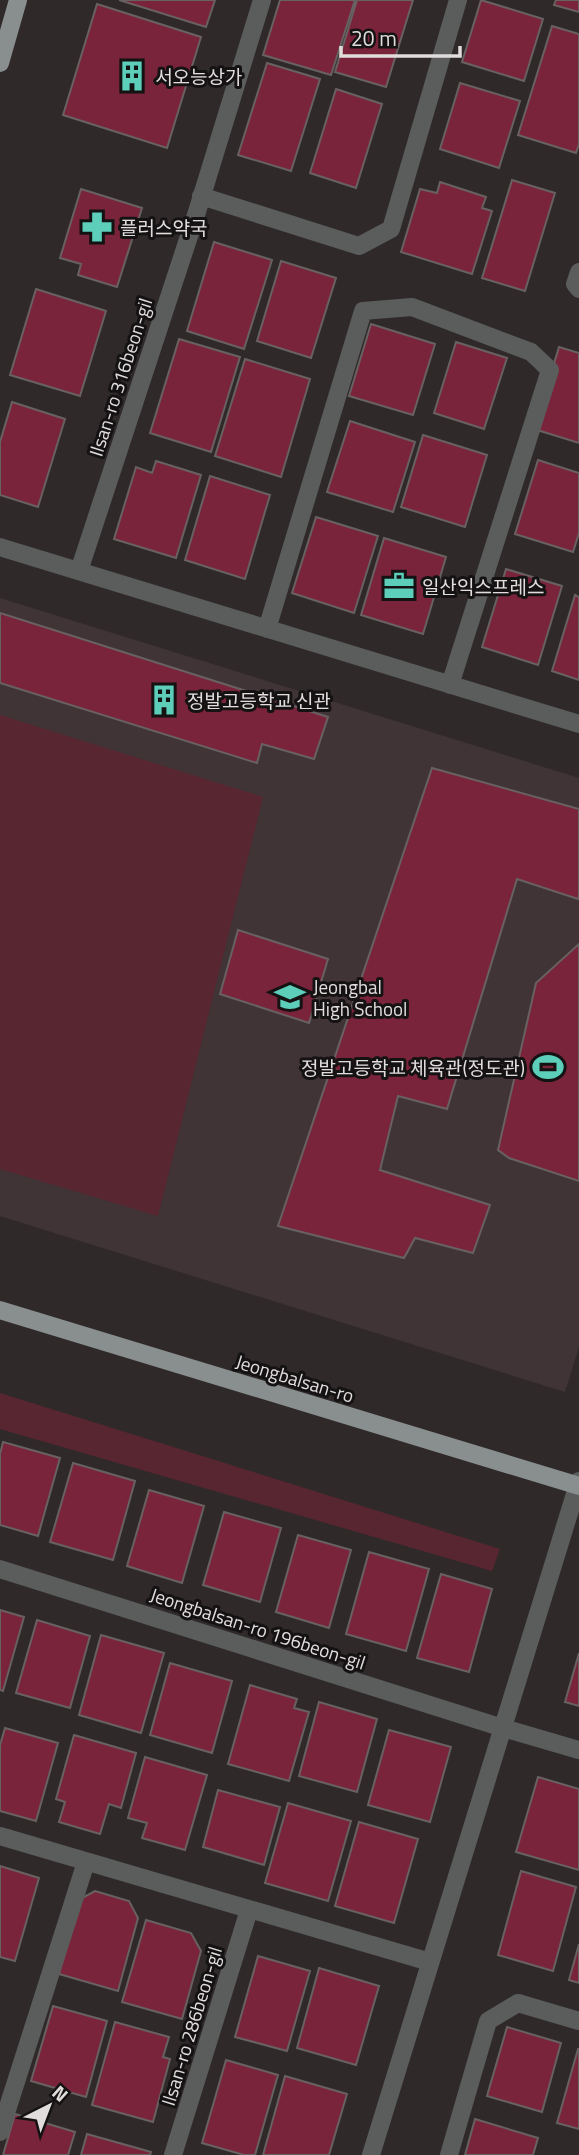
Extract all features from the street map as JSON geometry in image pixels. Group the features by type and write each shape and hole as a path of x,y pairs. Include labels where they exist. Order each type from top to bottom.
{"main road":[{"path":"0,63 18,0"},
{"name":"Jeongbalsan-ro","path":"0,1310 579,1484"}],"street":[{"name":"Ilsan-ro 316beon-gil","path":"79,571 262,0"},
{"path":"201,196 359,246 391,229 458,0"},
{"path":"267,629 363,311 412,307 531,352 550,370 450,685"},
{"path":"0,547 579,724"},
{"path":"370,2155 579,1484"},
{"name":"Jeongbalsan-ro 196beon-gil","path":"0,1569 579,1750"},
{"path":"0,1836 430,1962"},
{"path":"0,2132 86,1862"},
{"name":"Ilsan-ro 286beon-gil","path":"173,2155 249,1910"},
{"path":"449,2155 488,2021 518,2003 579,2021"}],"shaded area":[{"name":"Jeongbal High School","path":"0,598 579,778 579,1347 565,1392 0,1216"},
{"path":"0,715 263,797 158,1216 0,1169"},
{"path":"0,1393 500,1549 492,1571 0,1429"}],"building":[{"path":"119,0 215,0 206,27"},
{"path":"280,0 355,0 331,75 263,55"},
{"path":"357,0 413,0 386,87 335,72"},
{"path":"481,0 543,19 524,81 462,62"},
{"path":"556,0 579,0 579,12 554,5"},
{"name":"서오능상가","path":"97,4 201,37 167,148 63,115"},
{"path":"552,26 579,34 579,144 576,153 518,135"},
{"path":"267,63 320,79 291,171 238,155"},
{"path":"460,83 520,101 499,168 440,149"},
{"path":"336,89 382,104 356,188 310,173"},
{"path":"512,180 555,193 525,291 482,278"},
{"path":"440,182 486,197 482,208 492,211 472,274 401,252 420,189 437,193"},
{"path":"81,189 142,208 117,287 78,275 81,264 60,258"},
{"path":"214,242 272,260 244,349 187,331"},
{"path":"281,261 336,278 311,358 257,341"},
{"path":"36,289 106,311 80,396 10,375"},
{"path":"371,324 435,344 413,415 349,396"},
{"path":"179,339 240,357 211,452 150,433"},
{"path":"456,342 507,358 484,429 434,413"},
{"path":"559,347 579,353 579,443 534,429"},
{"path":"245,359 310,379 281,477 215,456"},
{"path":"12,402 65,419 38,507 0,495 0,442"},
{"path":"350,421 415,442 393,512 327,492"},
{"path":"423,435 487,455 465,527 401,507"},
{"path":"538,460 579,473 579,533 573,552 515,534"},
{"path":"156,461 201,475 176,558 114,539 136,467 152,473"},
{"path":"210,476 270,495 245,579 185,560"},
{"path":"316,517 378,536 354,613 292,593"},
{"path":"384,538 446,557 423,634 361,615"},
{"path":"506,569 562,586 538,665 482,647"},
{"path":"575,595 579,597 579,680 552,671"},
{"name":"정발고등학교 신관","path":"0,613 328,717 314,759 262,744 257,763 0,683"},
{"path":"432,768 579,809 579,896 578,899 517,879 447,1109 398,1096 380,1170 490,1205 473,1253 415,1238 404,1258 278,1226"},
{"path":"238,930 328,959 309,1023 220,994"},
{"name":"정발고등학교 체육관(정도관)","path":"579,944 579,1181 509,1158 498,1150 536,983"},
{"path":"3,1442 60,1458 38,1536 0,1525 0,1454"},
{"path":"73,1463 135,1481 113,1560 50,1542"},
{"path":"149,1490 204,1506 182,1583 127,1566"},
{"path":"224,1512 281,1528 260,1602 203,1585"},
{"path":"298,1535 351,1550 329,1628 276,1612"},
{"path":"369,1552 429,1569 406,1651 346,1634"},
{"path":"441,1574 492,1589 469,1672 417,1658"},
{"path":"0,1610 24,1617 3,1691 0,1690"},
{"path":"37,1620 90,1636 70,1708 16,1693"},
{"path":"101,1635 164,1653 141,1733 79,1715"},
{"path":"579,1653 579,1706 565,1702"},
{"path":"170,1663 232,1681 212,1753 150,1735"},
{"path":"250,1685 297,1699 294,1708 309,1712 289,1781 228,1764"},
{"path":"319,1702 377,1719 357,1792 299,1776"},
{"path":"5,1728 58,1743 36,1821 0,1811 0,1745"},
{"path":"389,1730 451,1747 430,1822 368,1805"},
{"path":"74,1735 136,1753 121,1808 109,1804 100,1834 59,1822 65,1802 56,1799"},
{"path":"145,1757 207,1775 185,1850 142,1838 147,1823 128,1818"},
{"path":"538,1777 579,1789 579,1870 516,1852"},
{"path":"218,1790 280,1807 264,1865 203,1847"},
{"path":"288,1803 351,1821 328,1901 265,1883"},
{"path":"359,1822 418,1839 394,1923 335,1906"},
{"path":"0,1866 39,1878 15,1961 0,1957"},
{"path":"521,1871 576,1887 553,1971 498,1955"},
{"path":"95,1891 129,1901 138,1918 118,1991 59,1974 80,1899"},
{"path":"146,1920 191,1933 201,1951 182,2019 122,2002"},
{"path":"579,1944 579,1983 569,1980"},
{"path":"258,1956 310,1971 287,2051 235,2037"},
{"path":"319,1968 379,1986 356,2065 297,2048"},
{"path":"53,2006 107,2021 86,2097 31,2081"},
{"path":"115,2022 169,2037 163,2057 170,2059 153,2122 92,2105"},
{"path":"507,2027 561,2043 542,2112 487,2096"},
{"path":"579,2049 579,2129 557,2123"},
{"path":"226,2060 278,2075 255,2155 244,2155 202,2143"},
{"path":"285,2076 347,2094 329,2155 263,2155"},
{"path":"15,2114 75,2132 68,2155 3,2155"},
{"path":"475,2119 538,2138 533,2155 465,2155"},
{"path":"87,2134 151,2152 150,2155 81,2155"}],"place":[{"name":"서오능상가","path":"132,76"},
{"name":"플러스약국","path":"97,227"},
{"name":"일산익스프레스","path":"399,586"},
{"name":"정발고등학교 신관","path":"164,700"},
{"name":"Jeongbal High School","path":"290,997"},
{"name":"정발고등학교 체육관(정도관)","path":"548,1067"}]}
